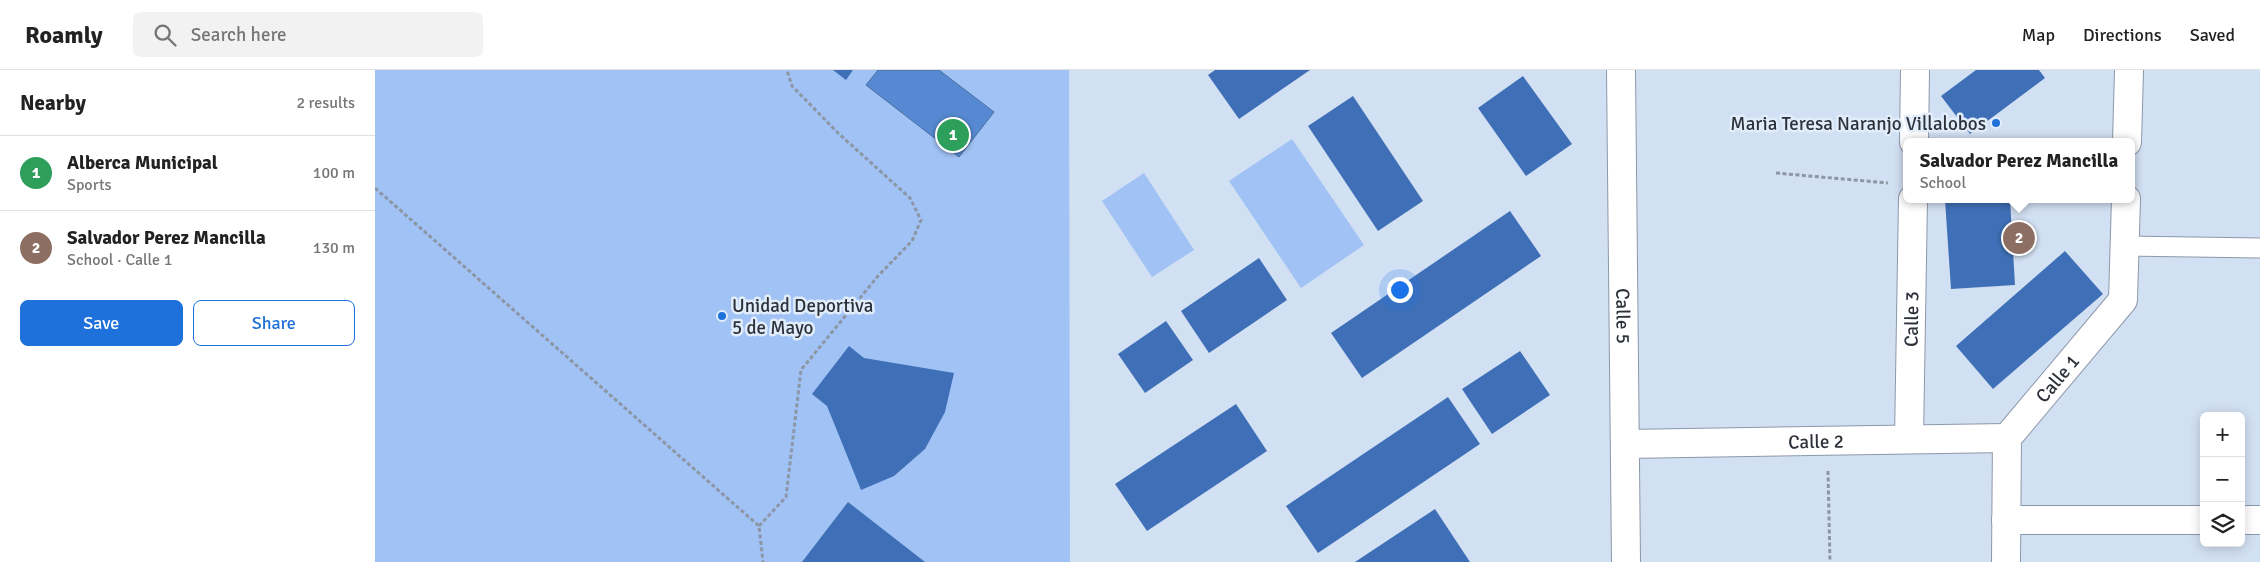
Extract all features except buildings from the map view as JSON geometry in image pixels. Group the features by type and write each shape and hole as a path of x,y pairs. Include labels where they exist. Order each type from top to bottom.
{"street":[{"name":"Calle 5","path":"1621,70 1627,562"},
{"path":"1914,138 1915,70"},
{"path":"2127,138 2129,70"},
{"name":"Calle 3","path":"1905,203 1909,439"},
{"name":"Calle 1","path":"2007,438 2123,300 2126,203"},
{"name":"Calle 2","path":"1625,444 2007,438"},
{"path":"2006,562 2007,438"},
{"path":"2006,520 2200,520"},
{"path":"2245,520 2260,520"}],"lane":[{"path":"2125,246 2260,248"}],"path":[{"path":"759,526 787,496 801,370 878,276 912,242 921,220 910,198 838,133 792,86 787,70"},
{"path":"1776,173 1903,192"},
{"path":"375,188 759,526 763,562"},
{"path":"1827,440 1831,562"}],"shaded area":[{"name":"Unidad Deportiva 5 de Mayo","path":"375,70 1069,70 1070,562 375,562"},
{"path":"878,70 939,70 994,112 959,157 866,85"},
{"path":"1292,139 1364,245 1301,288 1229,181"},
{"path":"1144,173 1194,250 1152,277 1102,201"}],"place":[{"name":"Maria Teresa Naranjo Villalobos","path":"1996,123"},
{"name":"Alberca Municipal","path":"953,135"},
{"name":"Salvador Perez Mancilla","path":"2019,238"},
{"name":"Unidad Deportiva 5 de Mayo","path":"722,316"}]}
